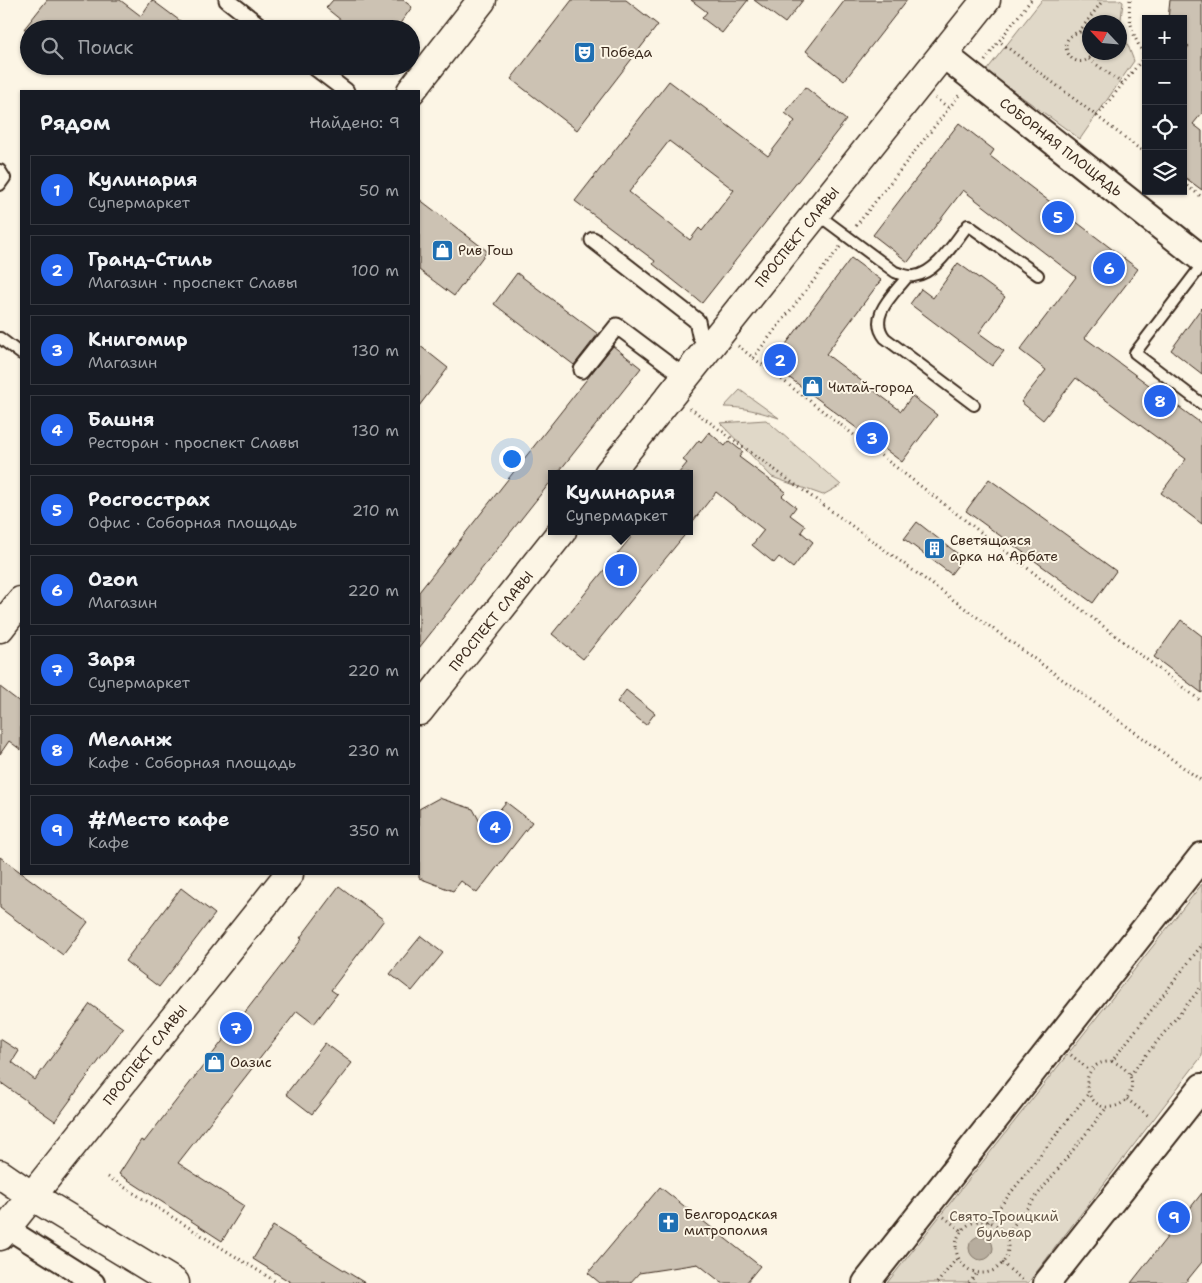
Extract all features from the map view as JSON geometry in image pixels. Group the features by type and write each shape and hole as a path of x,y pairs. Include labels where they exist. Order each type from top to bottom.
{"main road":[{"path":"412,90 482,0"},
{"name":"ПРОСПЕКТ СЛАВЫ","path":"611,470 986,0"},
{"name":"ПРОСПЕКТ СЛАВЫ","path":"420,710 559,535"},
{"path":"0,628 20,602"},
{"name":"ПРОСПЕКТ СЛАВЫ","path":"3,1232 288,875"},
{"path":"0,1174 32,1196 175,1283"}],"street":[{"path":"227,0 253,20"},
{"name":"СОБОРНАЯ ПЛОЩАДЬ","path":"943,54 1202,259"},
{"path":"325,75 345,90"},
{"path":"593,240 697,321 700,335 714,341"},
{"path":"582,370 617,326 678,386"},
{"path":"866,1283 1202,856"},
{"path":"1047,1283 1202,1087"},
{"path":"3,1232 94,1283"}],"lane":[{"path":"0,170 5,178 0,185"},
{"path":"816,213 894,272 908,276 924,274 937,265 968,225 1038,275"},
{"path":"1202,265 1135,353 1202,404"},
{"path":"908,276 881,312 878,322 881,332 885,338 974,405"},
{"path":"0,338 20,353"}],"path":[{"path":"753,358 1031,0"},
{"path":"1088,60 1076,61 1072,59 1066,50 1066,45 1070,36 1078,32 1103,0"},
{"path":"1097,116 1144,56 1131,24 1130,0"},
{"path":"1078,32 1082,33"},
{"path":"1000,41 1142,151"},
{"path":"1091,60 1123,84"},
{"path":"1187,186 1202,197"},
{"path":"714,341 753,358 1202,702"},
{"path":"678,386 1202,781"},
{"path":"1112,1062 1202,945"},
{"path":"1130,1075 1202,986"},
{"path":"1112,1062 1123,1066 1130,1075 1132,1088 1127,1099 1118,1106 1107,1107 1095,1103 1088,1094 1086,1082 1090,1070 1100,1063 1112,1062"},
{"path":"988,1222 1088,1094"},
{"path":"1127,1099 1168,1130"},
{"path":"1005,1236 1107,1107"},
{"path":"108,1177 278,1283"},
{"path":"973,1222 988,1222 1001,1229 1005,1236 1008,1250 1002,1263 995,1269 987,1272 970,1270 958,1257 956,1243 962,1231 973,1222"},
{"path":"937,1283 958,1257"},
{"path":"1002,1263 1026,1283"},
{"path":"969,1283 978,1272"}],"green space":[{"path":"1042,0 1120,0 1123,2 1121,15 1082,15 1082,60 1127,60 1127,43 1134,61 1080,139 986,71"},
{"path":"740,390 779,418 745,409 724,407"},
{"path":"766,420 841,485 823,495 772,477 720,423"},
{"name":"Свято-Троицкий бульвар","path":"1202,884 1202,1056 1028,1283 887,1283"}],"shaded area":[{"path":"981,1236 986,1237 992,1243 992,1253 986,1259 981,1260 976,1259 970,1253 969,1248 970,1243 976,1237"}],"building":[{"path":"47,0 120,0 141,16 152,0 179,20 31,20"},
{"path":"333,0 403,0 412,7 403,20 341,20 326,8"},
{"name":"Победа","path":"572,0 626,0 658,25 577,130 511,79"},
{"path":"691,0 748,0 722,33 702,18 707,12"},
{"path":"754,0 803,0 785,23"},
{"path":"845,0 907,0 844,81 806,51"},
{"path":"1170,0 1202,0 1202,113 1193,124 1202,131 1202,190 1187,179 1187,48 1189,46 1187,44 1187,15 1168,15"},
{"path":"669,81 768,156 795,121 785,113 805,87 846,120 702,303 653,264 655,261 575,201","holes":["669,141 734,190 702,231 699,228 690,240 629,192"]},
{"path":"959,123 994,150 990,156 1138,269 1085,338 1202,424 1202,524 1161,493 1186,459 1076,378 1043,420 1021,402 1046,370 1020,350 1076,277 963,190 908,262 873,235"},
{"path":"420,200 487,251 454,296 420,271"},
{"path":"851,258 881,280 826,354 901,411 912,396 937,415 902,462 771,364"},
{"path":"958,263 1005,297 979,333 1004,351 992,366 910,304 921,289 933,298"},
{"path":"517,273 598,334 574,365 494,304"},
{"path":"1202,307 1202,374 1171,350"},
{"path":"420,346 448,368 420,405"},
{"path":"613,346 641,368 560,470 548,470 548,485 420,647 420,591"},
{"path":"709,432 725,446 729,441 743,452 739,457 786,492 782,496 796,507 790,515 805,526 801,532 813,542 793,568 779,557 774,563 752,545 764,530 716,492 693,521 693,470 681,470 687,463 683,460 699,440 701,442"},
{"path":"989,479 1116,571 1093,603 966,511"},
{"name":"Светящаяся арка на Арбате","path":"917,522 963,558 951,574 904,539"},
{"path":"633,535 685,535 583,659 552,634"},
{"path":"1181,620 1202,636 1202,693 1154,657"},
{"path":"0,687 20,702 20,749 9,741 0,754"},
{"path":"626,690 655,713 646,725 617,702"},
{"path":"439,798 473,809 484,829 506,802 532,822 477,893 461,881 453,891 419,878 420,808"},
{"path":"0,857 20,872 20,875 24,875 88,922 63,955 0,908"},
{"path":"339,886 384,920 331,990 337,994 314,1024 297,1011 178,1163 244,1206 222,1241 119,1174 141,1140 144,1142 302,939 300,938"},
{"path":"181,888 215,914 159,987 125,961"},
{"path":"421,936 443,953 412,991 390,974"},
{"path":"90,1004 123,1028 55,1121 0,1082 0,1039 19,1051 12,1062 35,1080"},
{"path":"325,1043 352,1063 312,1114 286,1094"},
{"name":"Белгородская митрополия","path":"660,1187 760,1266 746,1283 722,1283 698,1264 639,1273 630,1283 600,1283 588,1273"},
{"path":"1202,1193 1202,1262 1185,1283 1131,1283"},
{"path":"273,1226 365,1283 292,1283 253,1259"}],"place":[{"name":"Победа","path":"585,52"},
{"name":"Росгосстрах","path":"1058,217"},
{"name":"Рив Гош","path":"442,250"},
{"name":"Ozon","path":"1109,268"},
{"name":"Гранд-Стиль","path":"780,360"},
{"name":"Читай-город","path":"812,387"},
{"name":"Меланж","path":"1160,401"},
{"name":"Книгомир","path":"872,438"},
{"name":"Светящаяся арка на Арбате","path":"934,548"},
{"name":"Кулинария","path":"621,570"},
{"name":"Башня","path":"495,827"},
{"name":"Заря","path":"236,1028"},
{"name":"Оазис","path":"214,1062"},
{"name":"#Место кафе","path":"1174,1217"},
{"name":"Белгородская митрополия","path":"668,1222"}]}
